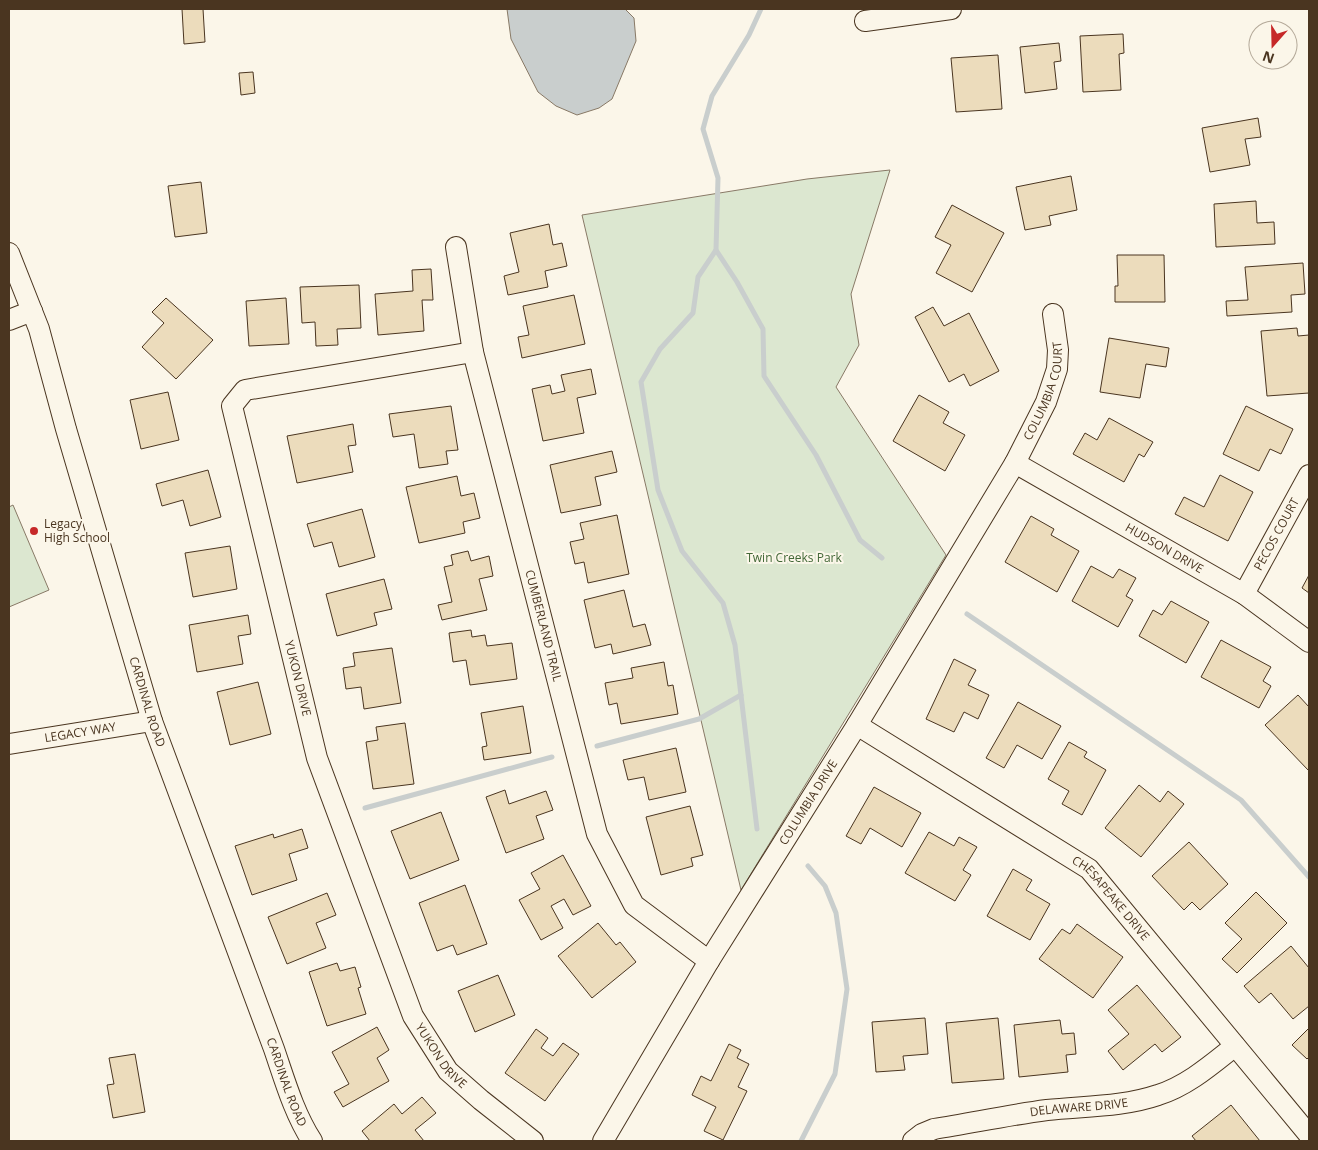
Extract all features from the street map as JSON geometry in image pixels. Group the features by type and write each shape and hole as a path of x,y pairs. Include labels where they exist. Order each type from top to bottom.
{"street":[{"path":"865,21 951,9"},
{"name":"CUMBERLAND TRAIL","path":"456,247 473,352 597,834 634,905 709,961"},
{"name":"CARDINAL ROAD","path":"9,253 39,329 66,429 152,721 274,1049 289,1095 303,1127 312,1141"},
{"path":"9,320 32,311"},
{"name":"COLUMBIA COURT","path":"1015,462 1046,402 1057,369 1058,350 1053,314"},
{"name":"YUKON DRIVE","path":"473,352 245,390 232,406 317,758 413,1016 448,1070 534,1141"},
{"name":"HUDSON DRIVE","path":"1015,462 1244,594 1309,642"},
{"name":"COLUMBIA DRIVE","path":"603,1141 709,961 857,725 1015,462"},
{"name":"PECOS COURT","path":"1244,594 1309,475"},
{"name":"LEGACY WAY","path":"9,744 152,721"},
{"name":"CHESAPEAKE DRIVE","path":"857,725 1089,869 1309,1136"},
{"name":"DELAWARE DRIVE","path":"913,1141 922,1134 934,1129 1047,1110 1137,1101 1158,1095 1177,1087 1205,1070 1235,1046"}],"green space":[{"name":"Twin Creeks Park","path":"890,170 851,294 859,345 836,387 946,555 741,890 582,215 807,179"},
{"path":"13,505 49,590 9,607 9,507"}],"shaded area":[{"path":"507,9 625,9 634,18 636,41 612,99 599,108 577,115 556,106 538,92 511,39"}],"building":[{"path":"182,9 203,9 205,42 184,44"},
{"path":"1123,34 1124,53 1119,54 1121,90 1083,92 1080,36"},
{"path":"1059,43 1061,61 1054,62 1057,89 1025,93 1020,47"},
{"path":"998,55 1002,109 956,112 951,58"},
{"path":"253,72 255,93 241,95 239,73"},
{"path":"1258,118 1261,137 1245,139 1250,165 1210,172 1202,128"},
{"path":"1071,176 1077,210 1049,216 1051,225 1025,230 1016,187"},
{"path":"201,182 207,233 175,237 168,186"},
{"path":"1256,201 1257,223 1274,222 1275,244 1216,247 1214,204"},
{"path":"952,205 1004,233 972,292 936,273 951,245 935,237"},
{"path":"549,224 553,245 562,243 567,266 545,271 548,287 508,295 504,276 519,272 510,233"},
{"path":"1117,255 1164,255 1165,302 1115,302 1115,286 1118,286"},
{"path":"1303,263 1305,294 1291,295 1292,312 1227,316 1226,301 1248,300 1245,267"},
{"path":"431,269 433,300 422,300 424,331 378,335 375,294 413,291 412,270"},
{"path":"359,285 361,328 337,329 338,345 316,346 315,322 302,323 300,287"},
{"path":"574,295 585,344 522,358 518,337 529,335 523,306"},
{"path":"166,298 213,340 176,379 142,347 164,323 152,312"},
{"path":"286,298 289,344 249,346 246,301"},
{"path":"933,307 944,326 969,313 999,371 970,386 964,374 949,382 915,317"},
{"path":"1297,328 1298,336 1309,335 1309,393 1267,396 1261,331"},
{"path":"1109,338 1169,348 1166,367 1146,364 1140,398 1100,392"},
{"path":"591,369 596,394 577,398 584,433 543,441 532,389 550,385 552,394 565,391 561,375"},
{"path":"168,392 179,440 141,449 130,400"},
{"path":"919,395 949,412 943,423 965,435 945,471 893,441"},
{"path":"451,406 458,450 446,451 448,464 419,468 414,434 393,437 389,414"},
{"path":"1246,406 1293,429 1281,454 1270,449 1259,471 1223,454"},
{"path":"1109,418 1153,442 1144,457 1139,454 1124,482 1073,454 1085,433 1097,440"},
{"path":"353,424 356,445 348,446 353,472 297,483 287,436"},
{"path":"612,451 617,472 595,477 601,505 561,513 550,465"},
{"path":"208,470 221,517 190,526 183,500 162,506 156,484"},
{"path":"1220,475 1253,492 1228,541 1175,514 1184,497 1204,507"},
{"path":"457,476 461,496 474,493 480,518 463,522 465,533 419,543 406,487"},
{"path":"362,509 375,557 339,567 332,542 314,547 307,524"},
{"path":"617,515 629,574 588,583 584,562 575,564 570,542 584,539 580,523"},
{"path":"1031,516 1054,529 1051,535 1079,551 1057,592 1005,562"},
{"path":"230,546 237,589 193,597 185,553"},
{"path":"468,551 471,561 489,556 493,576 479,579 487,610 442,620 438,605 452,602 444,567 453,565 451,555"},
{"path":"1091,566 1113,578 1119,569 1136,578 1126,596 1133,600 1118,627 1072,601"},
{"path":"1309,575 1309,593 1302,588"},
{"path":"384,579 392,609 374,613 377,625 337,636 326,594"},
{"path":"624,590 633,627 645,624 651,645 613,654 611,644 595,648 584,600"},
{"path":"1171,601 1209,622 1186,663 1139,636 1153,610 1162,615"},
{"path":"248,615 251,634 238,636 243,664 197,672 189,625"},
{"path":"471,630 472,637 485,635 487,646 512,643 517,679 470,685 466,660 453,662 449,633"},
{"path":"1221,640 1271,667 1263,681 1271,686 1259,708 1201,677"},
{"path":"392,648 401,703 364,709 361,687 346,689 343,668 355,666 353,653"},
{"path":"954,659 976,670 968,685 989,695 978,719 964,712 954,732 926,719"},
{"path":"664,662 668,686 673,685 678,714 621,724 617,703 609,705 605,683 633,678 631,668"},
{"path":"258,682 271,734 230,745 217,692"},
{"path":"1298,695 1309,707 1309,771 1265,725"},
{"path":"1018,702 1061,726 1042,759 1017,745 1004,768 986,758"},
{"path":"523,706 531,753 484,760 482,747 487,746 481,713"},
{"path":"405,723 414,784 373,789 366,742 378,740 376,727"},
{"path":"1069,742 1087,752 1084,757 1106,770 1082,815 1062,804 1069,791 1048,779"},
{"path":"676,748 686,792 649,800 644,777 628,780 623,760"},
{"path":"1139,785 1160,802 1168,791 1184,804 1141,857 1105,828"},
{"path":"874,787 921,813 902,847 870,828 861,844 846,836"},
{"path":"505,790 509,804 546,791 553,810 536,816 544,839 506,853 486,797"},
{"path":"690,806 703,855 691,858 693,866 661,875 646,817"},
{"path":"441,812 459,860 410,879 391,831"},
{"path":"302,829 308,848 289,854 297,880 252,895 235,846 273,834 274,838"},
{"path":"929,832 954,846 959,837 977,847 963,870 971,875 955,901 905,873"},
{"path":"1189,842 1228,884 1200,910 1192,902 1184,910 1152,876"},
{"path":"563,855 591,906 573,915 564,899 551,906 563,928 541,940 519,900 540,889 531,873"},
{"path":"1013,869 1032,880 1026,890 1050,904 1030,940 987,916"},
{"path":"465,885 487,944 457,955 453,945 437,951 419,903"},
{"path":"1256,892 1287,923 1237,973 1222,959 1242,939 1225,923"},
{"path":"327,893 336,915 316,923 326,948 287,964 268,917"},
{"path":"598,923 616,945 620,942 636,962 592,998 558,956"},
{"path":"1077,924 1123,957 1093,998 1039,959 1062,929 1070,934"},
{"path":"1291,946 1309,968 1309,1006 1293,1019 1271,993 1259,1003 1244,986"},
{"path":"337,963 340,971 355,967 361,987 358,988 366,1014 327,1026 309,972"},
{"path":"498,975 515,1015 475,1032 458,991"},
{"path":"1137,985 1181,1037 1162,1052 1155,1044 1123,1070 1108,1051 1129,1034 1108,1010"},
{"path":"925,1018 928,1054 903,1056 905,1070 876,1072 872,1022"},
{"path":"998,1018 1004,1079 952,1083 946,1023"},
{"path":"1060,1020 1062,1034 1074,1033 1076,1054 1066,1055 1068,1072 1019,1077 1014,1025"},
{"path":"377,1027 389,1050 377,1058 389,1081 343,1107 334,1092 349,1084 332,1052"},
{"path":"1309,1028 1309,1057 1307,1059 1292,1045"},
{"path":"536,1029 548,1038 541,1048 553,1056 563,1043 579,1054 545,1101 505,1073"},
{"path":"729,1044 741,1050 737,1058 749,1064 738,1087 747,1091 723,1140 704,1131 716,1107 692,1095 701,1076 711,1081"},
{"path":"135,1054 145,1112 113,1118 107,1085 114,1084 109,1058"},
{"path":"422,1097 436,1113 415,1130 424,1141 370,1141 362,1131 394,1104 402,1114"},
{"path":"1231,1105 1260,1141 1196,1141 1192,1136"}],"waterway":[{"path":"757,829 735,645 723,603 682,551 658,490 641,382 660,349 693,313 698,277 716,250 718,178 703,129 712,96 749,35 761,9"},
{"path":"716,250 737,282 763,329 764,376 816,455 860,540 882,558"},
{"path":"967,614 1241,800 1309,877"},
{"path":"597,746 699,719 741,695"},
{"path":"365,808 552,757"},
{"path":"801,1141 835,1074 847,989 836,913 825,886 808,866"}],"place":[{"name":"Legacy High School","path":"34,531"}]}
